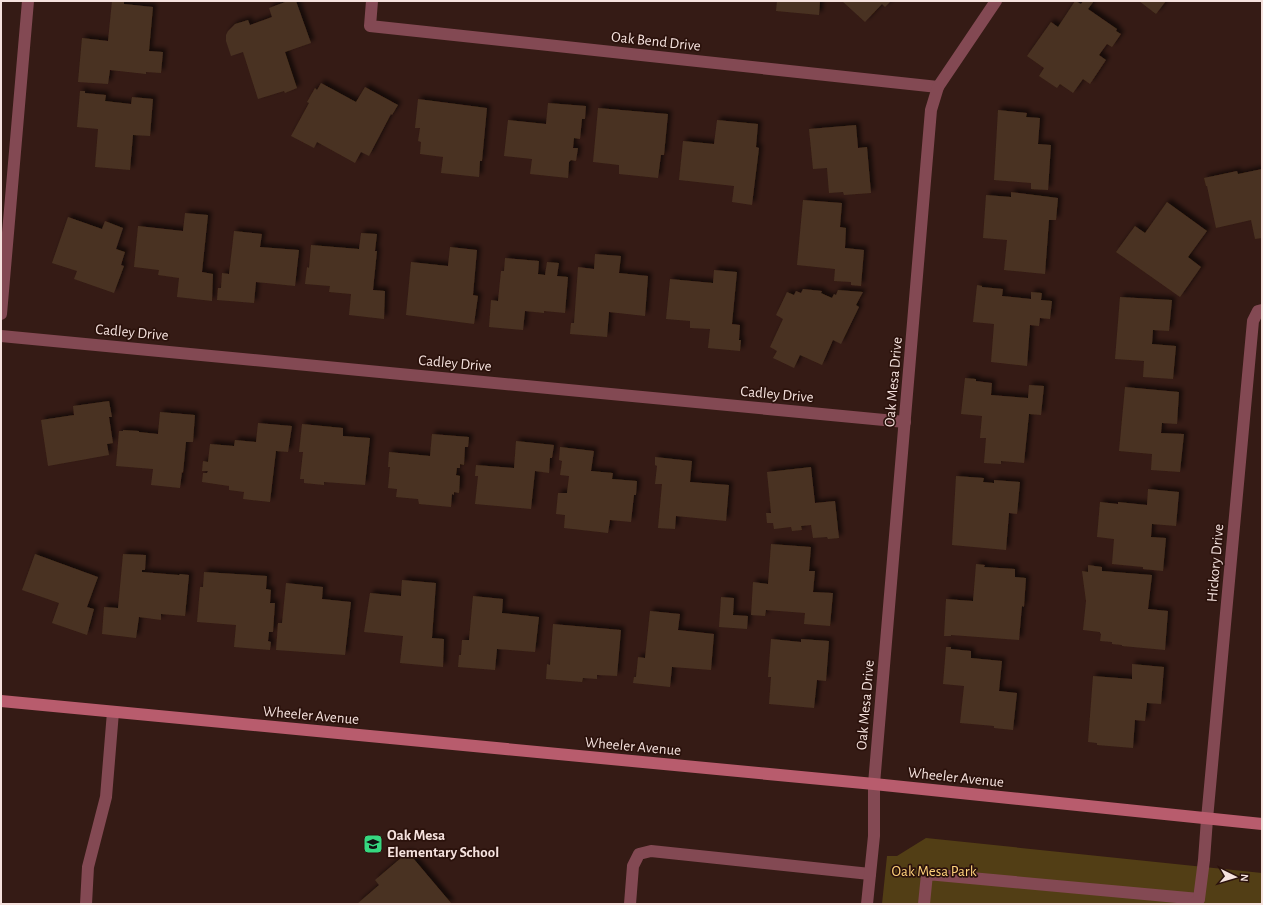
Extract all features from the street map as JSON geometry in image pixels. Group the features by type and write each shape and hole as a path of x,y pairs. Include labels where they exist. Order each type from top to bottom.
{"main road":[{"name":"Wheeler Avenue","path":"1,700 113,712 874,784 1262,824"}],"street":[{"path":"1,314 28,1"},
{"name":"Oak Bend Drive","path":"372,1 370,26 938,87"},
{"name":"Oak Mesa Drive","path":"868,904 874,836 874,784 931,110 938,87 996,1"},
{"name":"Hickory Drive","path":"1196,902 1204,860 1253,321 1260,311"},
{"name":"Cadley Drive","path":"1,336 905,422"},
{"path":"86,904 88,867 106,797 113,712"},
{"path":"630,904 633,866 640,854 651,851 870,874"},
{"path":"924,904 927,874 1196,902"}],"green space":[{"name":"Oak Mesa Park","path":"926,838 1262,873 1262,904 882,904 887,856 897,856"}],"building":[{"path":"112,1 124,1 124,4 153,7 149,51 163,52 161,73 146,72 146,74 110,70 108,84 78,82 82,38 108,41"},
{"path":"288,1 296,1 311,43 285,52 297,88 285,93 284,91 258,99 243,52 231,56 226,41 226,35 235,24 248,20 250,25 272,17 269,8"},
{"path":"777,1 820,1 819,15 776,11"},
{"path":"842,1 891,1 885,7 882,4 865,22"},
{"path":"1075,1 1081,4 1083,1 1094,1 1088,9 1117,29 1116,31 1121,34 1112,47 1107,44 1099,55 1106,60 1090,84 1083,79 1073,93 1060,84 1057,88 1039,76 1044,68 1027,56 1051,22 1058,27"},
{"path":"1139,1 1166,1 1156,14"},
{"path":"321,83 356,102 365,87 398,105 392,115 391,114 369,156 361,152 355,163 317,142 314,148 291,136 309,103 307,102 315,88 317,90"},
{"path":"80,91 85,91 85,93 106,95 105,101 131,104 132,97 153,99 150,136 133,135 130,170 95,167 98,129 77,127"},
{"path":"418,99 487,108 479,177 441,173 443,157 420,154 421,142 418,141 420,128 415,128"},
{"path":"548,103 586,106 585,119 582,119 580,139 574,138 573,148 578,148 576,161 571,160 569,162 568,178 530,174 532,159 504,156 508,120 546,124"},
{"path":"598,108 668,114 664,155 661,155 658,178 619,174 619,165 593,162"},
{"path":"998,110 1027,113 1026,117 1040,118 1038,144 1051,145 1048,190 1031,189 1031,183 994,180"},
{"path":"717,120 758,124 756,147 759,148 752,205 732,202 734,186 679,180 683,141 714,144"},
{"path":"856,125 858,148 867,147 871,193 844,195 843,192 829,193 827,168 813,169 809,129"},
{"path":"1262,169 1262,238 1255,239 1251,220 1216,228 1204,178 1237,171 1238,174"},
{"path":"1011,192 1058,198 1056,220 1049,220 1045,274 1004,270 1007,240 983,238 986,195 1011,197"},
{"path":"803,200 842,203 840,227 846,228 845,248 864,250 861,286 851,285 851,282 834,281 835,269 797,265"},
{"path":"1167,202 1207,231 1188,257 1201,267 1180,297 1116,252 1135,226 1145,233"},
{"path":"185,213 208,215 202,272 213,274 212,301 177,297 179,278 158,275 159,270 134,267 138,226 183,231"},
{"path":"68,217 102,229 105,221 123,228 116,249 125,252 121,265 124,266 114,293 74,279 77,271 52,263"},
{"path":"234,231 262,234 260,247 299,250 295,286 256,282 254,303 217,300 218,288 221,288 222,273 229,274"},
{"path":"361,233 377,234 375,251 377,251 373,290 385,291 384,319 349,315 351,294 329,292 330,286 305,284 307,267 309,268 311,245 359,249"},
{"path":"450,247 477,250 473,295 478,296 474,324 406,315 411,262 448,266"},
{"path":"595,254 621,256 619,273 648,276 645,316 609,312 607,337 570,334 571,323 574,323 578,267 594,269"},
{"path":"505,258 539,261 538,274 545,275 547,262 559,263 557,276 568,277 565,313 525,311 523,330 489,327 491,300 498,301 501,271 504,271"},
{"path":"714,270 737,272 732,324 740,325 740,351 708,348 710,329 690,328 690,321 666,319 670,279 713,283"},
{"path":"977,285 982,287 1003,289 1002,296 1031,299 1031,292 1042,293 1041,300 1052,301 1050,319 1040,318 1039,326 1030,325 1027,366 991,362 994,324 973,322"},
{"path":"803,289 822,291 821,293 832,298 834,294 836,295 838,290 863,292 856,305 859,307 841,344 833,340 822,365 800,355 794,368 773,358 777,351 770,347 783,319 776,315 787,292 794,295 796,291 801,293"},
{"path":"1120,297 1172,300 1169,331 1153,330 1152,344 1176,346 1173,379 1143,377 1144,361 1115,359"},
{"path":"965,378 992,383 991,395 1028,398 1029,385 1044,386 1041,415 1029,414 1024,463 1001,461 1001,464 984,463 986,438 980,438 982,416 961,414"},
{"path":"1125,387 1179,392 1177,424 1162,423 1161,433 1184,434 1180,472 1151,470 1152,454 1119,451"},
{"path":"109,401 112,417 109,417 113,443 107,444 109,455 48,466 41,420 74,415 73,406"},
{"path":"160,412 195,415 193,442 186,442 180,488 151,485 153,469 116,466 119,431 139,431 158,434"},
{"path":"258,423 292,426 288,452 276,451 270,502 243,499 244,492 229,490 229,486 202,482 203,473 207,473 208,471 202,471 203,461 208,462 210,444 234,446 235,440 256,442"},
{"path":"302,424 343,428 343,436 370,438 365,485 324,482 324,485 304,483 304,479 300,479 303,452 299,452"},
{"path":"432,434 469,437 468,447 465,447 464,465 460,464 460,468 457,468 456,475 460,476 459,493 454,492 454,495 452,494 451,507 419,504 418,499 396,497 397,489 388,488 390,467 388,467 389,452 430,456"},
{"path":"516,441 554,445 552,458 550,458 549,473 535,471 531,509 475,504 478,476 475,476 476,465 514,468"},
{"path":"560,447 594,451 591,471 613,473 612,479 637,481 631,522 610,520 608,533 564,528 565,515 556,514 558,493 567,493 569,476 560,475 562,461 559,460"},
{"path":"655,457 692,461 690,482 729,485 726,521 676,516 675,529 658,528 662,484 655,484 657,466 655,465"},
{"path":"811,467 815,503 835,501 839,538 813,538 811,525 801,526 802,530 792,531 791,527 774,529 773,523 767,523 766,513 771,513 767,472"},
{"path":"956,476 984,478 983,482 994,483 994,480 1020,482 1017,514 1009,513 1006,550 952,545"},
{"path":"1148,489 1179,492 1176,526 1152,524 1151,537 1166,538 1163,571 1143,569 1143,567 1112,564 1114,539 1097,537 1100,502 1147,505"},
{"path":"771,544 811,547 809,571 815,571 813,592 833,593 830,626 804,624 805,613 766,610 765,616 751,615 753,582 768,584"},
{"path":"35,554 98,577 87,607 94,609 87,635 52,623 59,603 22,590"},
{"path":"123,554 146,555 145,570 142,570 142,572 189,575 185,616 161,614 161,620 139,617 136,638 102,634 104,607 118,608"},
{"path":"976,564 985,565 984,567 1015,569 1015,577 1026,578 1024,607 1022,606 1019,640 951,635 944,636 946,599 973,601"},
{"path":"1088,565 1102,567 1102,571 1152,575 1148,609 1168,611 1165,650 1112,644 1112,642 1100,641 1100,632 1083,630 1086,601 1082,571 1088,572"},
{"path":"204,572 267,576 266,589 271,590 270,603 275,603 273,632 269,632 268,641 271,642 270,650 234,647 236,625 197,622 200,587 203,587"},
{"path":"402,580 436,583 432,638 444,639 443,667 400,663 403,636 364,632 370,593 401,596"},
{"path":"286,583 323,587 322,599 351,602 345,655 276,650 278,623 282,623"},
{"path":"473,596 503,599 502,613 539,617 535,652 497,649 495,670 458,667 459,655 461,655 462,640 469,640"},
{"path":"721,597 734,598 733,615 748,616 747,629 719,627"},
{"path":"650,611 680,614 678,630 714,634 711,670 672,667 670,687 633,683 634,677 636,677 638,657 645,658"},
{"path":"553,624 621,630 617,676 597,675 597,679 583,678 582,682 546,679 547,664 550,665"},
{"path":"771,639 801,642 801,639 829,641 826,681 817,680 814,708 769,704 771,677 768,677"},
{"path":"946,647 971,651 971,658 1002,661 999,691 1017,693 1013,730 994,728 994,726 960,723 964,686 943,684"},
{"path":"1132,664 1164,667 1161,704 1147,703 1145,721 1135,720 1133,748 1097,745 1097,743 1088,742 1093,676 1132,679"},
{"path":"408,852 451,903 357,904 379,885 375,880"}],"place":[{"name":"Oak Mesa Elementary School","path":"373,844"}]}
